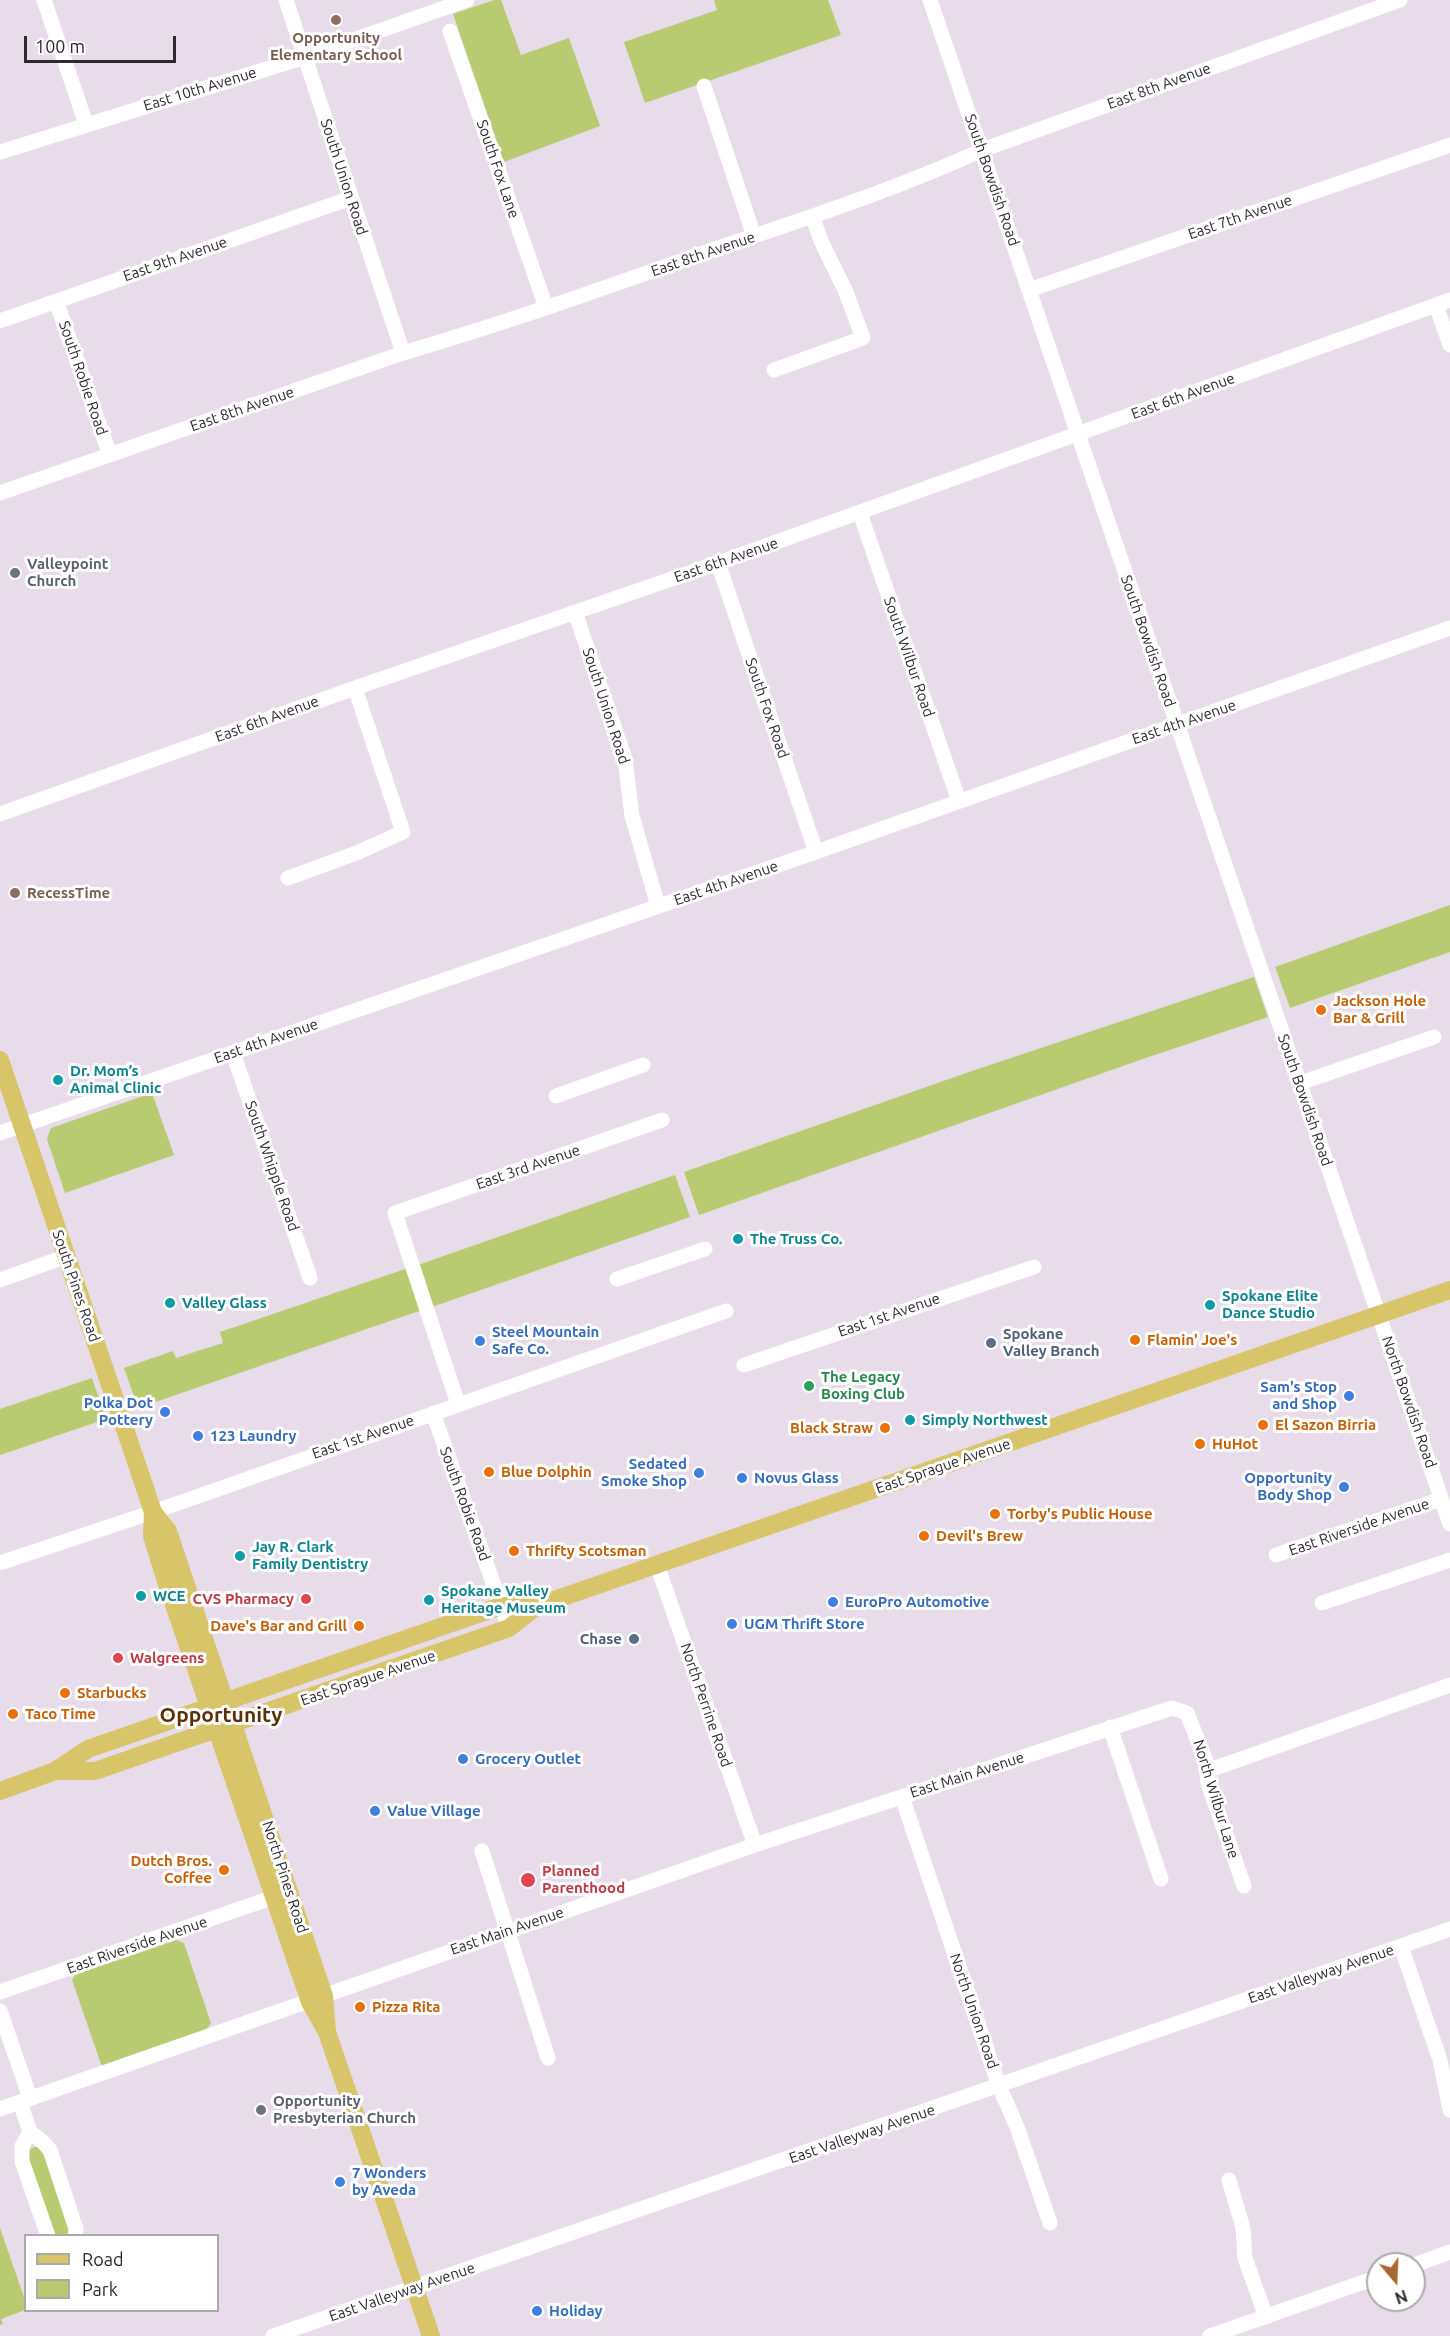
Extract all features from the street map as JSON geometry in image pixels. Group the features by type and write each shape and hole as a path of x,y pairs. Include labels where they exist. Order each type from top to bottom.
{"main road":[{"name":"South Pines Road","path":"0,1060 153,1512 168,1531 225,1727"},
{"name":"East Sprague Avenue","path":"55,1772 95,1771 225,1727 509,1628 537,1606 1450,1290"},
{"name":"East Sprague Avenue","path":"0,1791 55,1772 88,1749 501,1606 537,1606"},
{"name":"North Pines Road","path":"225,1727 274,1897 317,1999"},
{"name":"North Pines Road","path":"225,1727 430,2336"}],"street":[{"path":"44,0 86,124"},
{"name":"South Union Road","path":"286,0 403,353"},
{"name":"East 10th Avenue","path":"0,152 306,57 467,0"},
{"name":"South Bowdish Road","path":"930,0 1176,725 1380,1314"},
{"name":"East 8th Avenue","path":"0,493 403,353 546,307 812,216 937,170 982,150 1400,0"},
{"name":"South Fox Lane","path":"450,31 546,307"},
{"path":"704,86 754,236"},
{"name":"East 7th Avenue","path":"1029,290 1450,145"},
{"name":"East 9th Avenue","path":"0,321 351,198"},
{"path":"774,370 863,338 845,290 822,243 812,216"},
{"name":"South Robie Road","path":"56,301 110,455"},
{"path":"1443,303 1450,345"},
{"name":"East 6th Avenue","path":"0,814 860,513 1443,303"},
{"name":"South Wilbur Road","path":"860,513 959,801"},
{"name":"South Fox Road","path":"718,563 816,852"},
{"name":"South Union Road","path":"575,612 625,759 632,816 658,906"},
{"name":"East 4th Avenue","path":"0,1133 816,852 1450,628"},
{"path":"288,878 359,852 402,832 355,688"},
{"path":"1300,1083 1434,1037"},
{"name":"South Whipple Road","path":"233,1053 310,1278"},
{"path":"556,1096 643,1065"},
{"name":"East 3rd Avenue","path":"458,1404 395,1214 662,1120"},
{"path":"616,1279 705,1249"},
{"path":"0,1280 67,1256"},
{"name":"East 1st Avenue","path":"744,1365 1034,1267"},
{"name":"East 1st Avenue","path":"0,1563 153,1512 726,1311"},
{"name":"North Bowdish Road","path":"1380,1314 1450,1524"},
{"name":"South Robie Road","path":"433,1413 509,1628"},
{"name":"East Riverside Avenue","path":"1276,1556 1442,1499"},
{"path":"1322,1603 1450,1560"},
{"name":"North Perrine Road","path":"657,1564 755,1845"},
{"path":"1208,1771 1450,1685"},
{"name":"East Main Avenue","path":"0,2109 755,1845 1172,1708 1187,1713"},
{"name":"North Wilbur Lane","path":"1187,1713 1208,1771 1208,1783 1244,1886"},
{"path":"1110,1728 1161,1879"},
{"name":"North Union Road","path":"902,1797 999,2086 1017,2127 1050,2223"},
{"path":"482,1851 548,2058"},
{"name":"East Riverside Avenue","path":"0,1992 274,1897"},
{"name":"East Valleyway Avenue","path":"273,2336 1450,1929"},
{"path":"1401,1946 1440,2060 1450,2110"},
{"path":"0,2011 25,2100 30,2132 22,2146 22,2161 48,2234"},
{"path":"30,2132 50,2150 76,2229 75,2234"},
{"path":"1229,2180 1243,2228 1245,2259 1266,2317"},
{"path":"1426,2261 1450,2252"},
{"path":"1210,2336 1366,2281"}],"green space":[{"path":"494,0 501,0 521,55 569,38 600,126 504,162 453,14"},
{"path":"714,0 828,0 841,35 645,103 624,42 717,10"},
{"path":"1450,905 1450,952 1290,1008 1275,967"},
{"path":"1254,977 1268,1017 699,1215 684,1172 969,1072"},
{"path":"152,1093 174,1155 65,1193 47,1139 51,1128"},
{"path":"675,1175 690,1217 432,1307 418,1265"},
{"path":"408,1268 422,1310 138,1408 124,1368 173,1351 176,1358 223,1343 220,1332"},
{"path":"92,1378 106,1419 0,1455 0,1409"},
{"path":"176,1940 184,1943 211,2023 206,2030 103,2070 72,1980 75,1975"},
{"path":"40,2147 45,2152 71,2228 68,2234 54,2233 27,2157 29,2150"},
{"path":"0,2228 24,2297 24,2310 1,2319 3,2324 0,2325"}],"place":[{"name":"Opportunity Elementary School","path":"336,20"},
{"name":"Valleypoint Church","path":"15,573"},
{"name":"RecessTime","path":"15,893"},
{"name":"Jackson Hole Bar & Grill","path":"1321,1010"},
{"name":"Dr. Mom’s Animal Clinic","path":"58,1080"},
{"name":"The Truss Co.","path":"738,1239"},
{"name":"Valley Glass","path":"170,1303"},
{"name":"Spokane Elite Dance Studio","path":"1210,1305"},
{"name":"Flamin' Joe's","path":"1135,1340"},
{"name":"Steel Mountain Safe Co.","path":"480,1341"},
{"name":"Spokane Valley Branch","path":"991,1343"},
{"name":"The Legacy Boxing Club","path":"809,1386"},
{"name":"Sam's Stop and Shop","path":"1349,1396"},
{"name":"Polka Dot Pottery","path":"165,1412"},
{"name":"Simply Northwest","path":"910,1420"},
{"name":"El Sazon Birria","path":"1263,1425"},
{"name":"Black Straw","path":"885,1428"},
{"name":"123 Laundry","path":"198,1436"},
{"name":"HuHot","path":"1200,1444"},
{"name":"Blue Dolphin","path":"489,1472"},
{"name":"Sedated Smoke Shop","path":"699,1473"},
{"name":"Novus Glass","path":"742,1478"},
{"name":"Opportunity Body Shop","path":"1344,1487"},
{"name":"Torby's Public House","path":"995,1514"},
{"name":"Devil's Brew","path":"924,1536"},
{"name":"Thrifty Scotsman","path":"514,1551"},
{"name":"Jay R. Clark Family Dentistry","path":"240,1556"},
{"name":"WCE","path":"141,1596"},
{"name":"CVS Pharmacy","path":"306,1599"},
{"name":"Spokane Valley Heritage Museum","path":"429,1600"},
{"name":"EuroPro Automotive","path":"833,1602"},
{"name":"UGM Thrift Store","path":"732,1624"},
{"name":"Dave's Bar and Grill","path":"359,1626"},
{"name":"Chase","path":"634,1639"},
{"name":"Walgreens","path":"118,1658"},
{"name":"Starbucks","path":"65,1693"},
{"name":"Taco Time","path":"13,1714"},
{"name":"Grocery Outlet","path":"463,1759"},
{"name":"Value Village","path":"375,1811"},
{"name":"Dutch Bros. Coffee","path":"224,1870"},
{"name":"Planned Parenthood","path":"528,1880"},
{"name":"Pizza Rita","path":"360,2007"},
{"name":"Opportunity Presbyterian Church","path":"261,2110"},
{"name":"7 Wonders by Aveda","path":"340,2182"},
{"name":"Holiday","path":"537,2311"}],"district":[{"name":"Opportunity","path":"221,1715"}]}
